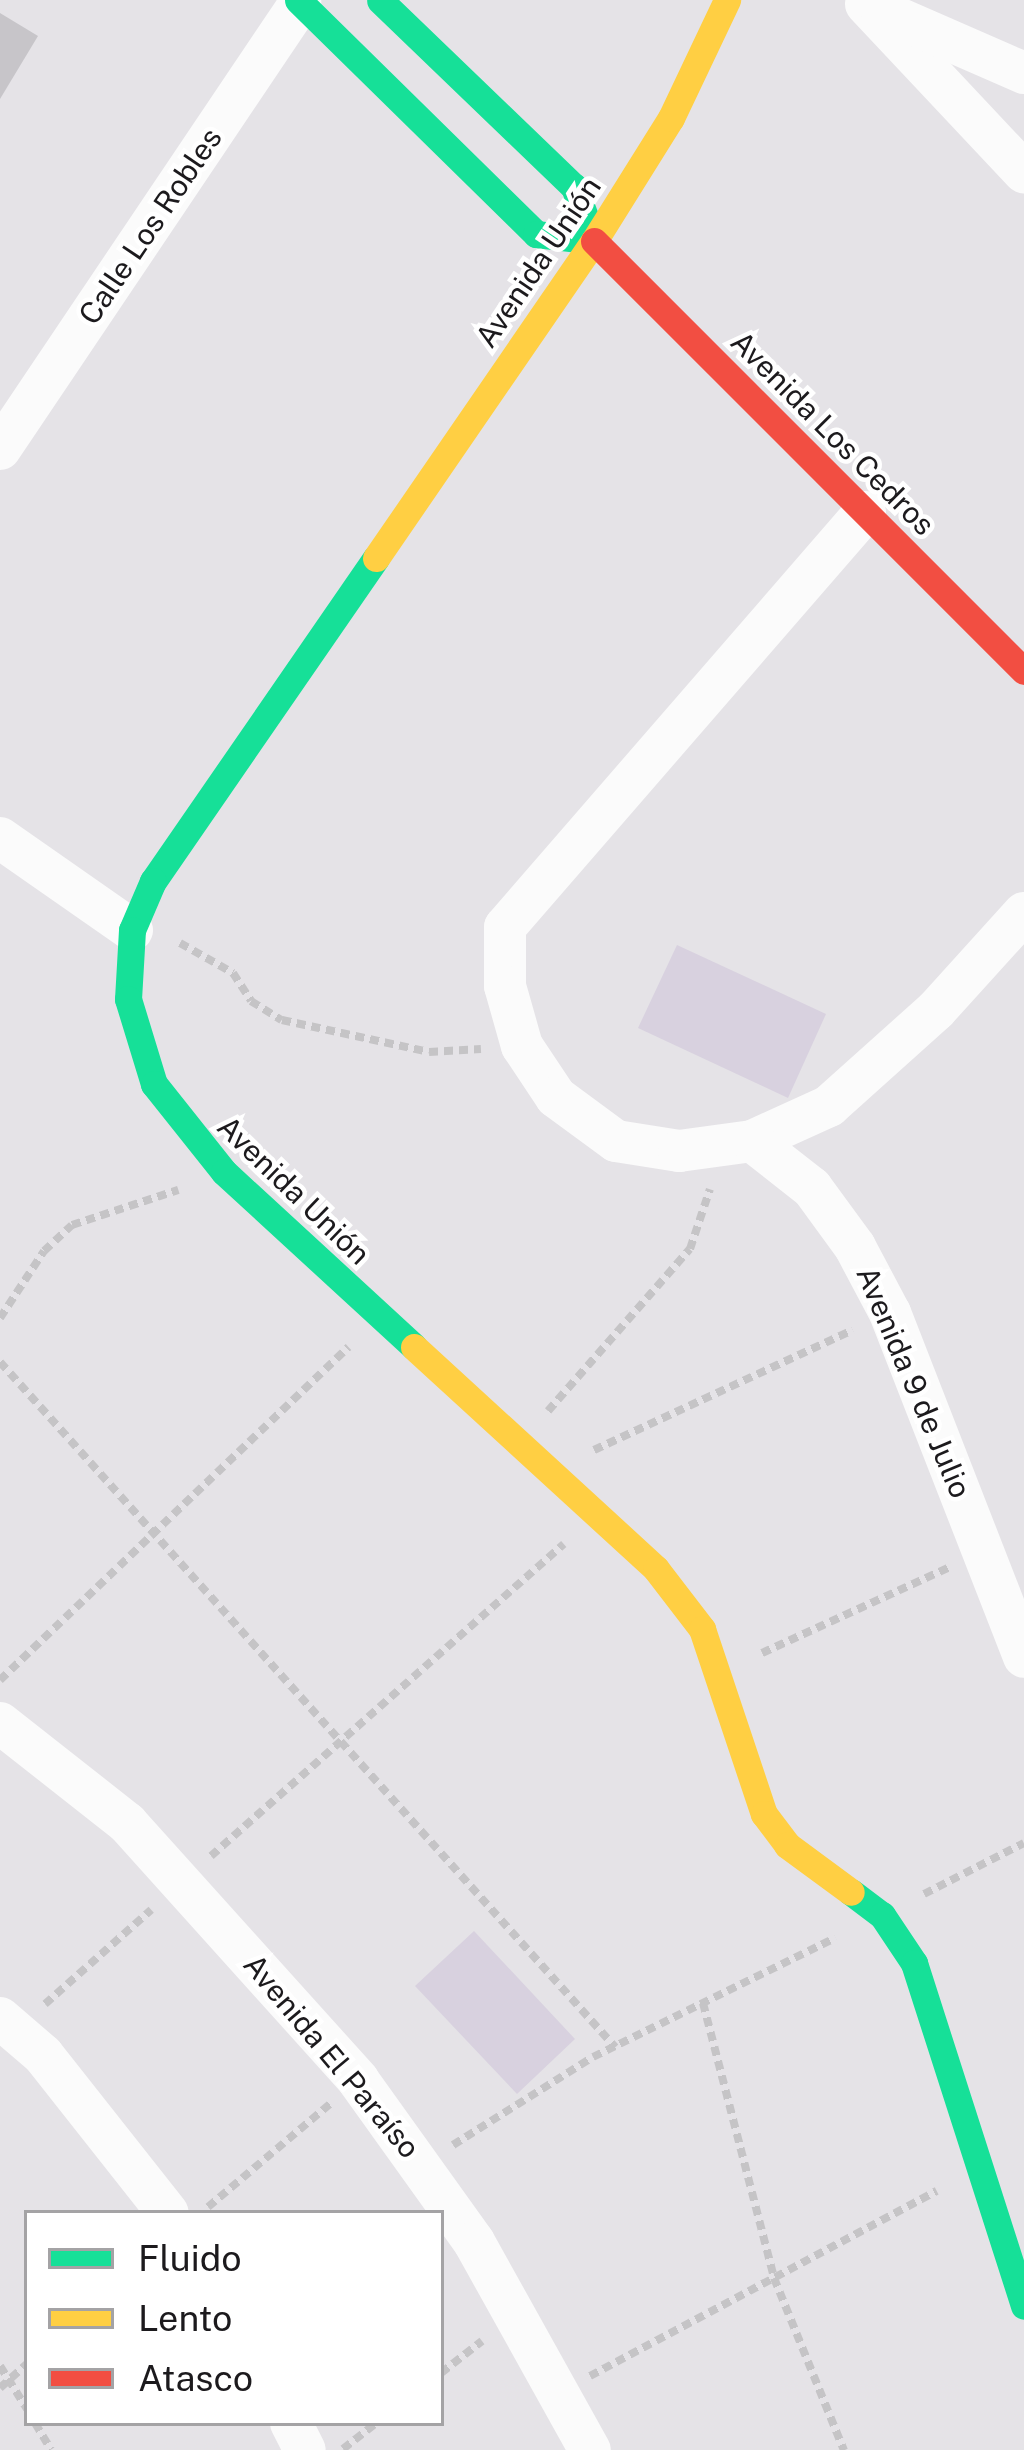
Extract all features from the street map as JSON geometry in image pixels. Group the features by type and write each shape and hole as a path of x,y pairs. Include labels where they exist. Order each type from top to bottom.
{"street":[{"name":"Avenida Los Cedros","path":"380,0 574,187 594,241 1024,671"},
{"name":"Avenida Unión","path":"727,0 671,118 594,241 153,880 132,930 128,999 136,1046 179,1122 224,1172 520,1443 691,1614 717,1673 764,1814 787,1845 882,1916 914,1963 976,2171 1024,2306"},
{"path":"299,2 536,234 594,241"},
{"name":"Calle Los Robles","path":"0,449 299,2"},
{"path":"863,2 1024,73"},
{"path":"863,2 1024,172"},
{"path":"865,512 506,927 505,986 522,1046 556,1097 616,1141 732,1146 829,1106 936,1010 1024,913"},
{"path":"0,838 132,930"},
{"name":"Avenida 9 de Julio","path":"732,1146 837,1215 890,1313 1024,1657"},
{"name":"Avenida El Paraíso","path":"0,1723 127,1823 358,2080 423,2163 590,2450"},
{"path":"7,2024 57,2072 166,2210"}],"path":[{"path":"132,930 166,936 213,960 282,1020 429,1052 522,1046"},
{"path":"520,1443 690,1249 732,1146"},
{"path":"0,1318 44,1251 72,1225 224,1172"},
{"path":"549,1471 890,1313"},
{"path":"0,1680 380,1317"},
{"path":"0,1362 615,2047"},
{"path":"7,2024 182,1882 596,1515"},
{"path":"717,1673 986,1551"},
{"path":"423,2163 615,2047 1024,1843"},
{"path":"703,2003 774,2278 844,2450"},
{"path":"205,2210 358,2080"},
{"path":"560,2393 976,2171"},
{"path":"0,2366 24,2404"},
{"path":"0,2388 24,2367"},
{"path":"342,2450 372,2426"}],"shaded area":[{"path":"677,945 826,1014 788,1098 638,1028"},
{"path":"474,1931 575,2039 517,2094 415,1986"}],"building":[{"path":"0,13 38,36 0,99"}],"traffic: fast":[{"path":"298,0 536,234 594,241 574,187 380,0"},
{"path":"376,558 153,881 132,930 128,999 154,1084 224,1172 414,1347"},
{"path":"851,1892 882,1915 914,1963 1024,2306"}],"traffic: slow":[{"path":"376,558 594,241 671,118 727,0"},
{"path":"414,1347 656,1569 702,1629 764,1814 787,1845 851,1892"}],"traffic: jam":[{"path":"594,241 1024,671"}]}
